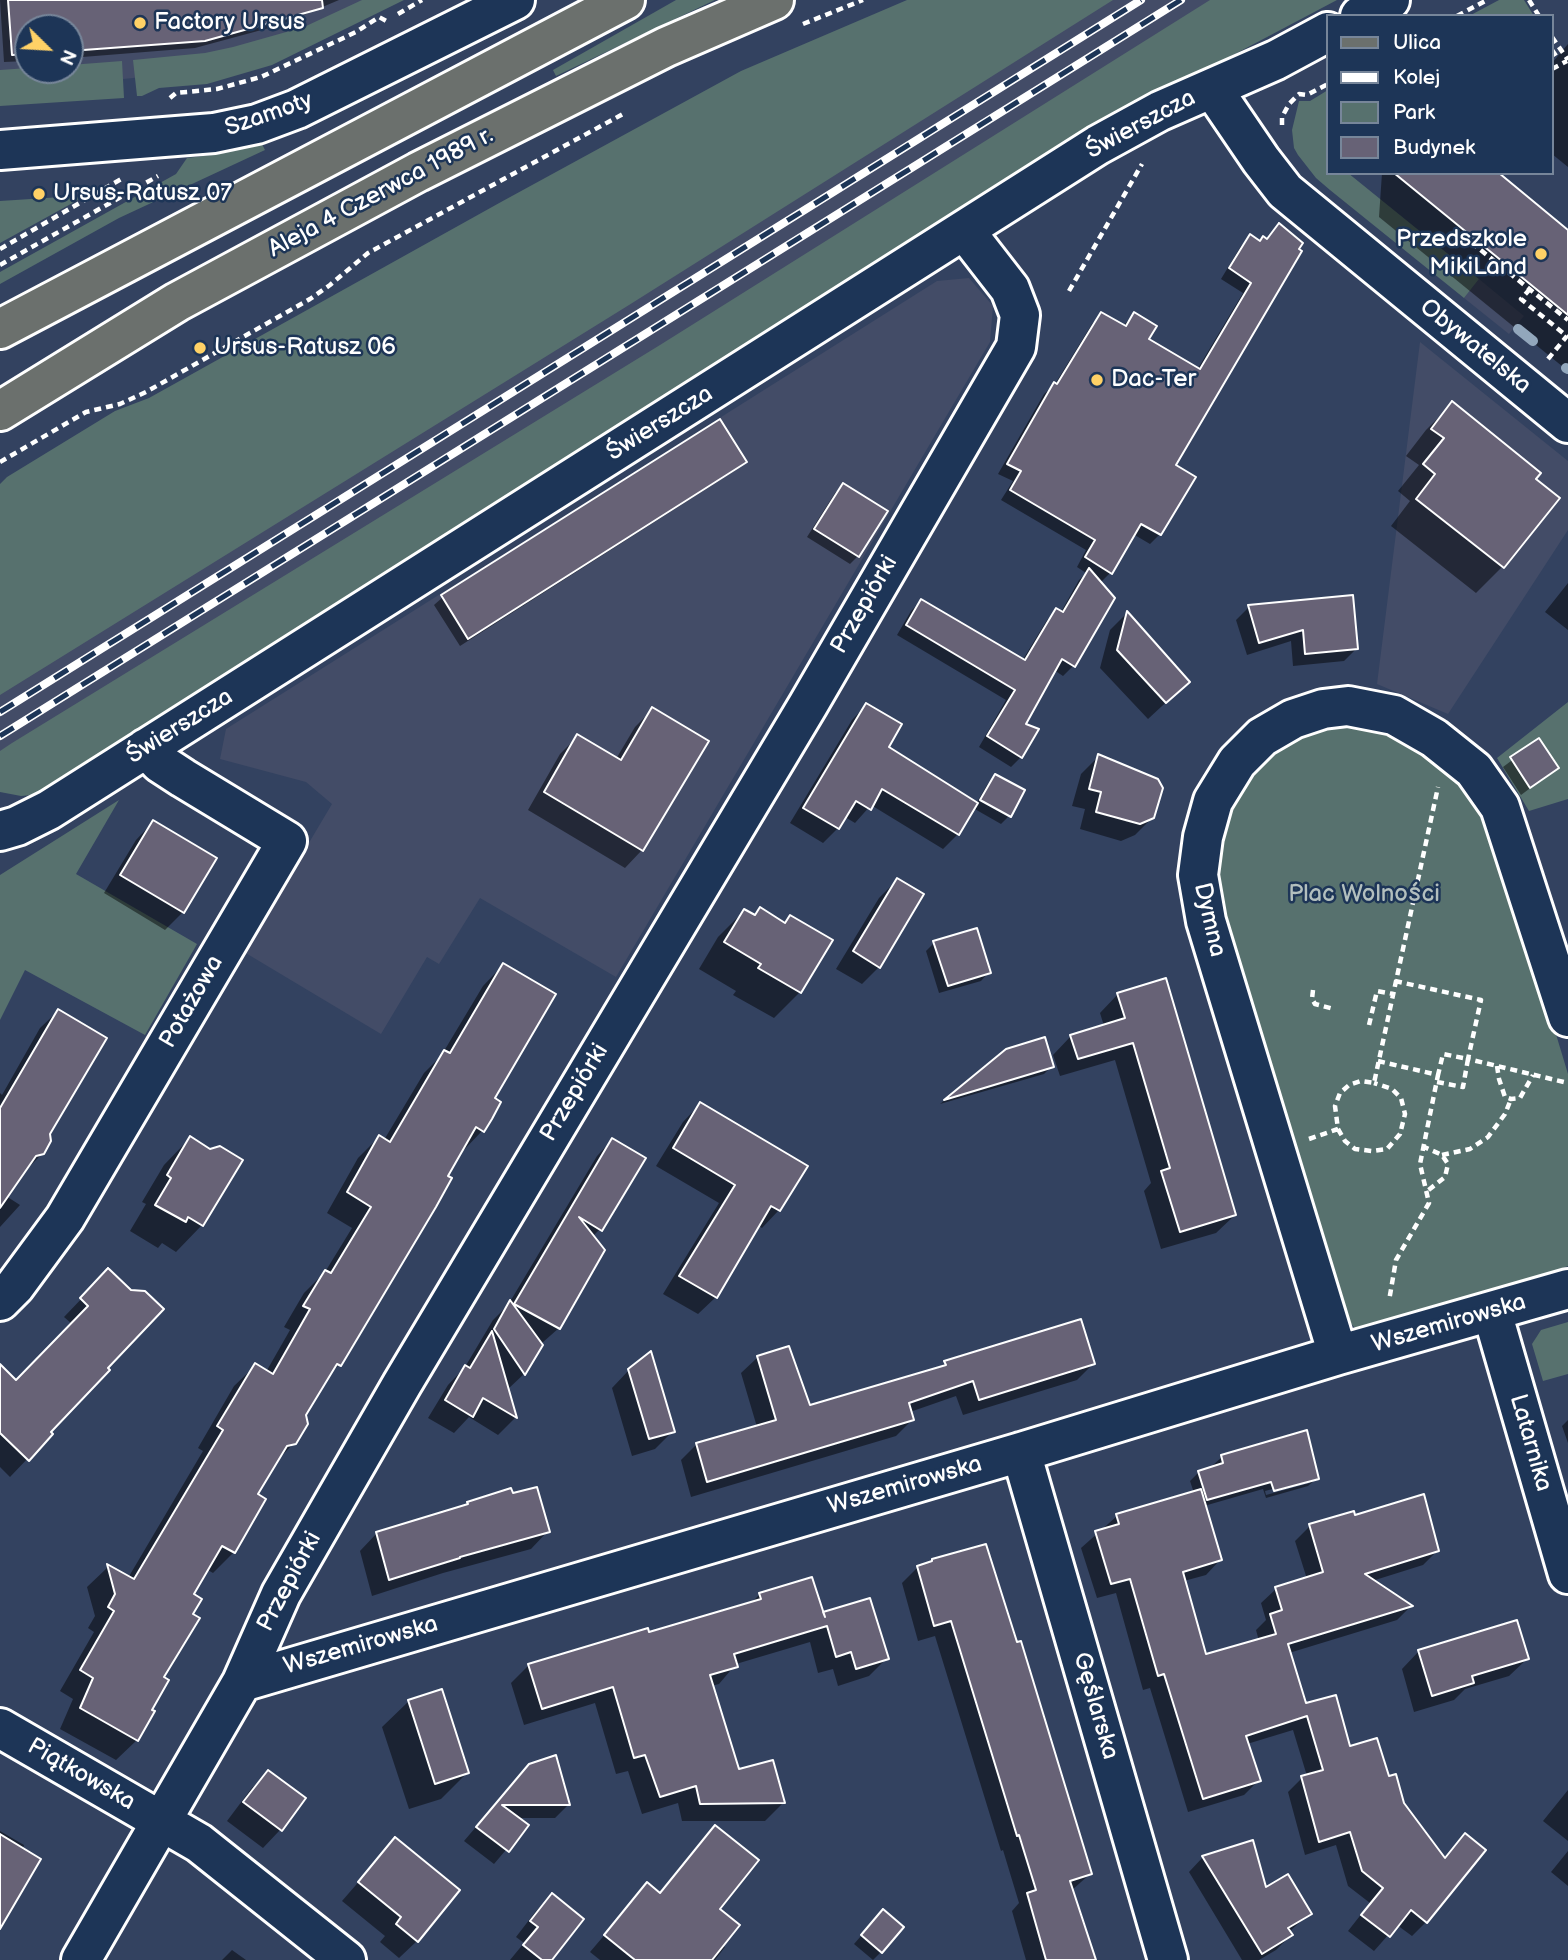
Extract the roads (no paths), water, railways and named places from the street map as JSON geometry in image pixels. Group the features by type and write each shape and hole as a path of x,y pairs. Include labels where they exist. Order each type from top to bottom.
{"main road":[{"path":"0,329 625,0"},
{"name":"Aleja 4 Czerwca 1989 r.","path":"0,411 177,302 418,172 666,47 788,13"}],"street":[{"name":"Szamoty","path":"0,150 214,133 257,124 297,109 515,0"},
{"path":"1364,14 1390,0"},
{"name":"Świerszcza","path":"0,831 49,810 1098,145 1160,111 1276,60 1326,33"},
{"name":"Obywatelska","path":"1212,88 1285,191 1568,423"},
{"name":"Przepiórki","path":"80,1960 242,1682 294,1570 409,1372 808,705 1016,347 1020,315 1010,289 965,231"},
{"name":"Dymna","path":"1338,1356 1206,921 1198,875 1203,837 1213,801 1237,762 1262,737 1293,719 1323,709 1348,706 1394,715 1447,747 1474,770 1500,807 1568,1017"},
{"name":"Potażowa","path":"0,1301 15,1286 65,1218 287,841 160,764 146,748"},
{"name":"Wszemirowska","path":"242,1682 1568,1289"},
{"name":"Latarnika","path":"1492,1312 1568,1574"},
{"name":"Gęślarska","path":"1021,1452 1168,1960"},
{"name":"Piątkowska","path":"0,1728 199,1843 346,1960"}],"waterway":[{"path":"1518,329 1533,341"}],"railway":[{"path":"0,712 1141,0"},
{"path":"0,736 1181,0"}],"place":[{"name":"Factory Ursus","path":"140,23"},
{"name":"Ursus-Ratusz 07","path":"39,194"},
{"name":"Przedszkole MikiLand","path":"1541,254"},
{"name":"Ursus-Ratusz 06","path":"200,348"},
{"name":"Dac-Ter","path":"1097,380"}],"park label":[{"name":"Plac Wolności","path":"1364,895"}]}
